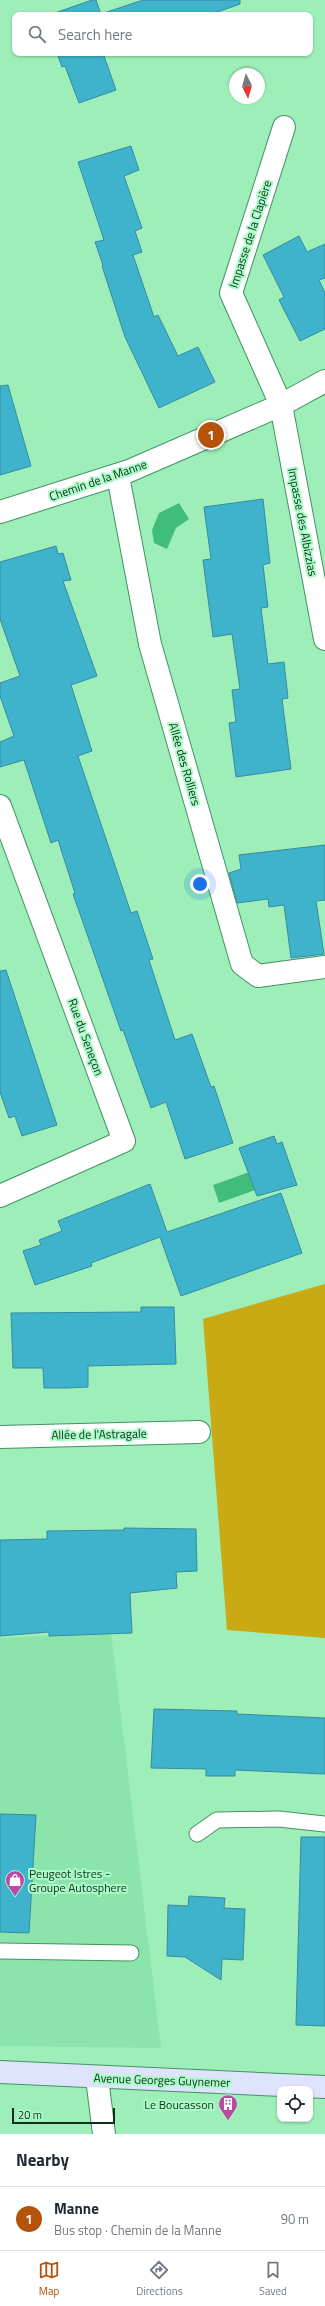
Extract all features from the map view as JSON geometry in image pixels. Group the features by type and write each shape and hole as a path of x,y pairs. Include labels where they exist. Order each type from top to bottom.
{"main road":[{"name":"Avenue Georges Guynemer","path":"0,2072 97,2078 325,2087"}],"street":[{"name":"Impasse de la Clapière","path":"281,404 231,293 284,127"},
{"name":"Chemin de la Manne","path":"0,512 118,476 281,404 325,381"},
{"name":"Impasse des Albizzias","path":"281,404 325,639"},
{"name":"Allée des Rolliers","path":"118,476 150,644 242,964 258,976 325,967"},
{"name":"Rue du Seneçon","path":"0,806 124,1140 0,1196"},
{"name":"Allée de l'Astragale","path":"0,1437 199,1432"},
{"path":"97,2078 104,2134"}],"lane":[{"path":"197,1834 217,1820 279,1819 325,1824"},
{"path":"0,1951 131,1953"}],"shaded area":[{"path":"179,503 189,519 176,528 167,549 154,543 152,530 159,513"},
{"path":"255,1170 261,1188 219,1203 213,1185"},
{"path":"325,1284 325,1638 227,1630 203,1319"},
{"path":"111,1633 161,2048 0,2046 0,1638"}],"building":[{"path":"96,0 100,12 58,12"},
{"path":"143,0 240,0 240,4 217,12 107,12"},
{"path":"58,56 104,56 116,90 79,103 65,66 62,67"},
{"path":"131,146 139,170 124,176 142,228 135,231 142,252 133,255 154,317 158,315 178,356 198,347 215,382 159,408 125,337 95,242 104,240 78,162"},
{"path":"299,236 307,252 325,244 325,278 319,280 325,293 325,329 300,341 279,300 284,297 263,255"},
{"path":"8,385 31,466 0,475 0,386"},
{"path":"263,499 270,563 263,565 268,607 261,608 268,664 284,662 288,698 282,699 291,769 236,777 229,723 236,722 232,690 240,689 232,634 213,637 203,560 211,559 204,507"},
{"path":"56,546 58,554 63,553 71,580 63,581 97,676 71,685 92,751 78,756 131,913 137,911 153,959 149,960 175,1040 192,1034 211,1087 214,1086 233,1143 185,1159 166,1102 151,1108 123,1030 121,1031 73,894 75,893 58,840 51,843 24,760 0,767 0,742 14,736 0,696 0,683 20,676 0,619 0,562"},
{"path":"325,845 325,900 316,901 324,954 291,958 284,905 269,907 268,899 237,903 229,873 241,869 239,855"},
{"path":"6,970 57,1125 22,1136 15,1116 9,1118 0,1092 0,971"},
{"path":"274,1136 277,1144 282,1142 297,1185 257,1196 239,1148"},
{"path":"150,1184 167,1232 281,1193 302,1253 181,1296 160,1237 91,1263 92,1266 35,1285 23,1251 41,1245 39,1240 62,1231 58,1221"},
{"path":"141,1307 174,1307 176,1364 88,1366 88,1387 67,1388 44,1388 43,1368 13,1368 11,1313 141,1312"},
{"path":"124,1528 196,1529 197,1571 176,1572 177,1588 130,1593 132,1633 49,1636 49,1632 0,1636 0,1540 47,1539 47,1531 124,1530"},
{"path":"154,1709 237,1711 237,1714 325,1718 325,1774 235,1770 235,1776 206,1776 206,1769 151,1768"},
{"name":"Peugeot Istres - Groupe Autosphere","path":"0,1814 36,1815 29,1933 0,1932"},
{"path":"301,1837 325,1837 325,2026 296,2025"},
{"path":"189,1896 225,1898 224,1908 245,1909 243,1960 222,1959 221,1980 185,1957 167,1956 168,1905 188,1906"}],"place":[{"name":"Manne","path":"211,435"},
{"name":"Peugeot Istres - Groupe Autosphere","path":"15,1897"},
{"name":"Le Boucasson","path":"228,2121"}]}
